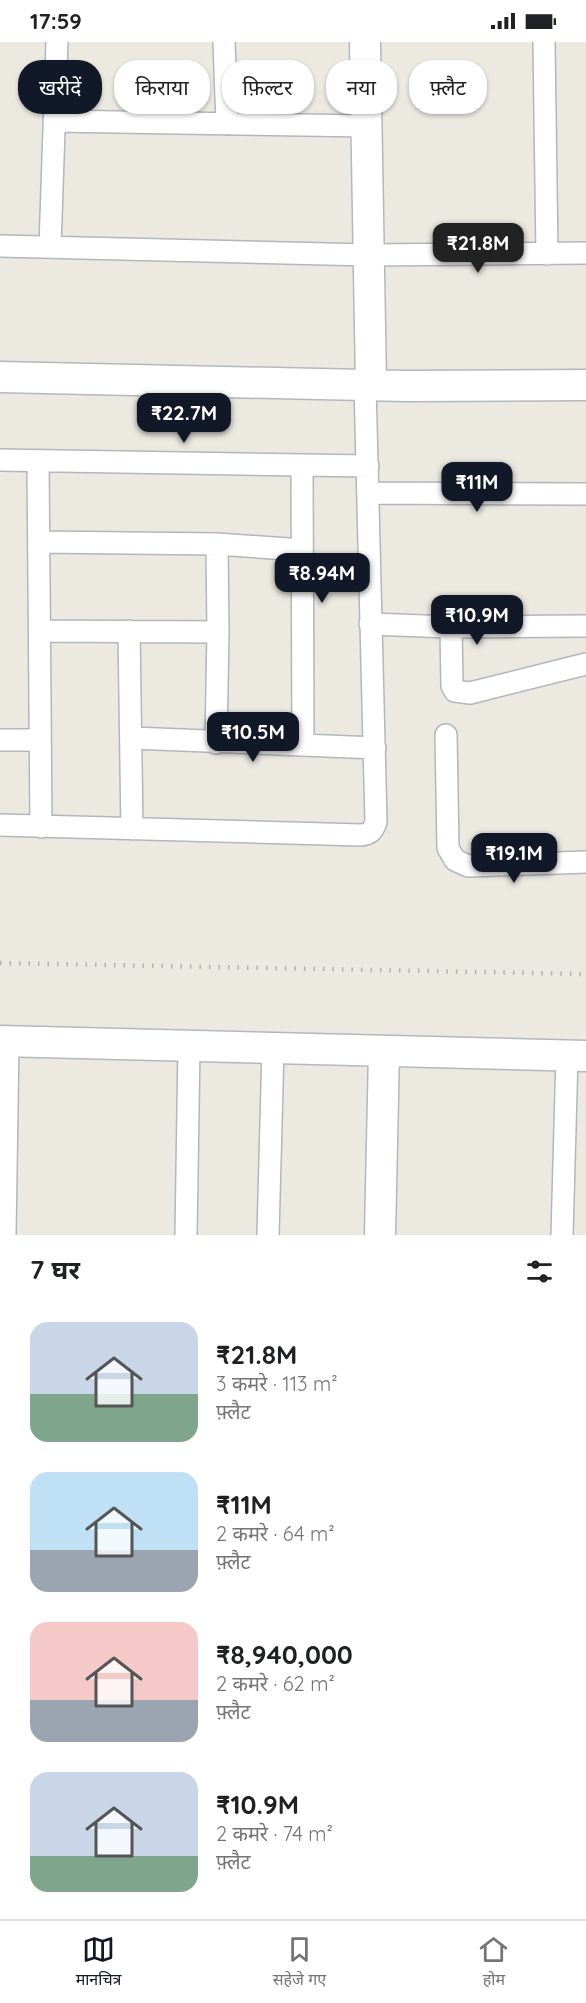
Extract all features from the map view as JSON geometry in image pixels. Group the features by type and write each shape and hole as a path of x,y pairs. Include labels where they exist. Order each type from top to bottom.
{"street":[{"path":"50,247 57,42"},
{"path":"224,42 227,124"},
{"path":"0,825 366,834 374,828 376,822 375,748 368,493 369,255 365,42"},
{"path":"544,42 547,254"},
{"path":"55,121 367,126"},
{"path":"0,246 369,255 586,253"},
{"path":"0,377 368,385 586,385"},
{"path":"0,460 368,466"},
{"path":"38,462 41,827"},
{"path":"302,465 303,744"},
{"path":"368,493 586,494"},
{"path":"39,542 217,544 302,549"},
{"path":"216,742 217,544"},
{"path":"370,624 452,627 586,626"},
{"path":"452,627 452,686 454,691 470,693 586,664"},
{"path":"40,631 218,632"},
{"path":"129,631 132,829"},
{"path":"446,735 448,848 454,860 468,866 586,862"},
{"path":"132,738 375,748"},
{"path":"0,740 40,741"},
{"path":"5,1235 4,1041 576,1056 562,1235"},
{"path":"186,1235 189,1046"},
{"path":"268,1235 273,1048"},
{"path":"380,1235 384,1051"}],"railway":[{"path":"0,963 586,974"}]}
